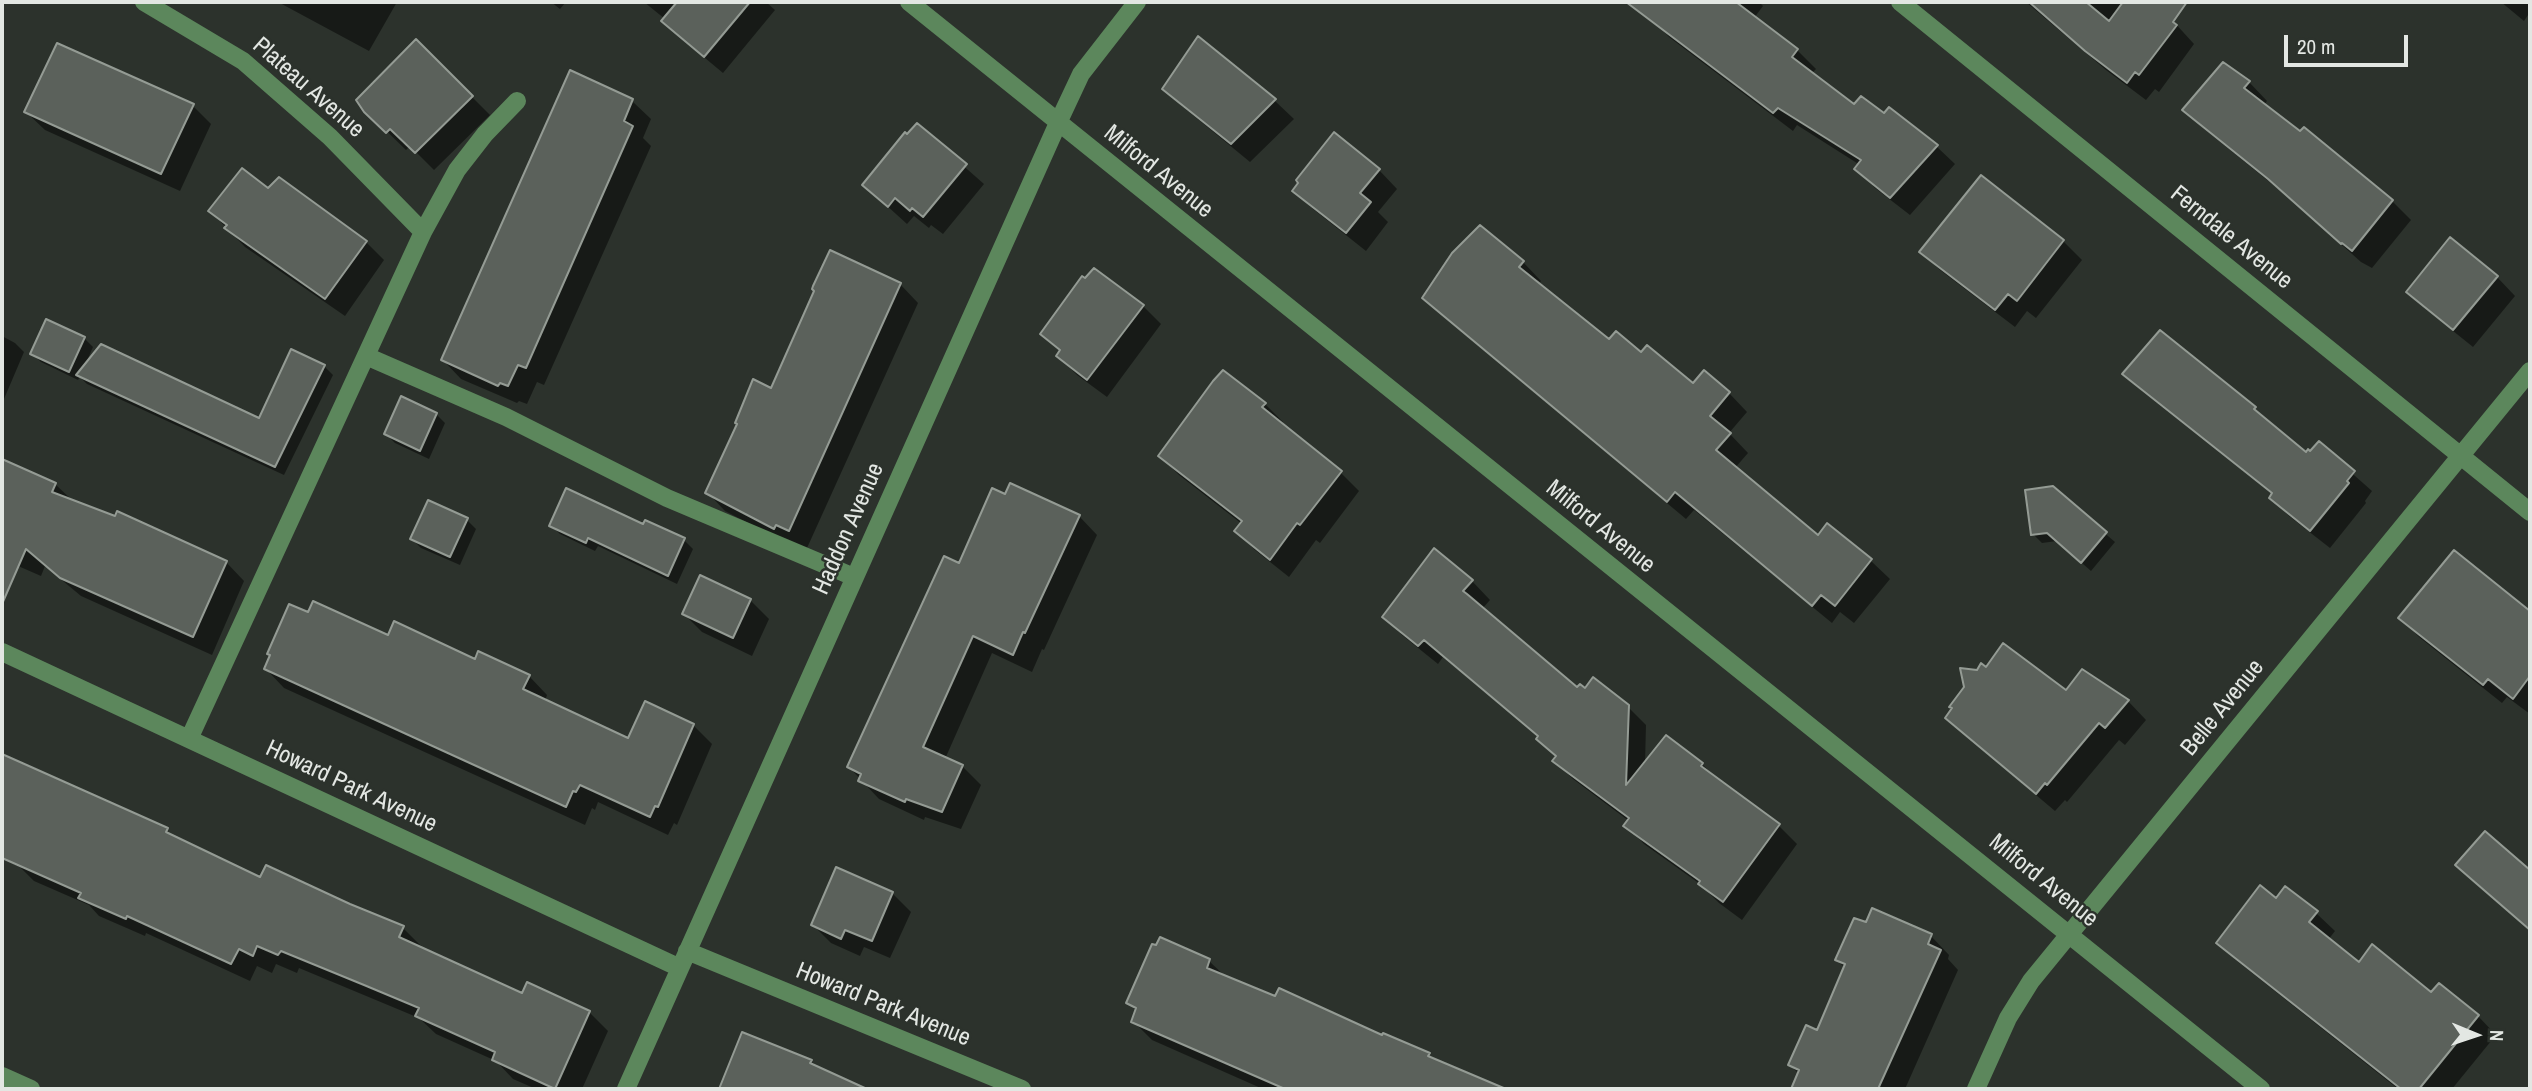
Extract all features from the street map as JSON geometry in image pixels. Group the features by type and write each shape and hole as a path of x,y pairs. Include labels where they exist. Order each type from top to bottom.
{"street":[{"name":"Plateau Avenue","path":"144,2 243,61 330,137 423,232"},
{"name":"Milford Avenue","path":"909,2 2261,1089"},
{"name":"Haddon Avenue","path":"626,1089 1081,74 1137,2"},
{"name":"Ferndale Avenue","path":"1900,2 2530,512"},
{"path":"189,738 423,232 457,170 485,134 517,101"},
{"path":"366,356 506,417 667,498 854,578"},
{"name":"Belle Avenue","path":"1976,1089 2008,1018 2031,981 2530,371"},
{"name":"Howard Park Avenue","path":"2,652 680,968"},
{"name":"Howard Park Avenue","path":"687,951 1022,1089"},
{"path":"2,1076 31,1089"}],"building":[{"path":"677,2 750,2 704,57 661,21"},
{"path":"1626,2 1736,2 1798,49 1792,57 1854,104 1861,96 1884,113 1889,107 1938,145 1890,198 1854,169 1861,160 1778,108 1773,113"},
{"path":"2029,2 2086,2 2109,21 2123,2 2187,2 2173,22 2177,25 2139,75 2135,72 2127,83"},
{"path":"1198,36 1276,99 1231,144 1162,89"},
{"path":"416,39 473,96 415,153 390,129 386,133 364,112 356,100"},
{"path":"57,43 194,104 161,174 24,112"},
{"path":"2223,62 2250,81 2244,88 2300,131 2304,127 2393,200 2352,251 2182,110"},
{"path":"570,70 633,99 624,121 633,126 526,368 518,365 508,386 500,383 498,386 441,360"},
{"path":"917,123 967,164 923,217 912,208 910,211 895,198 888,207 862,185 905,132 907,134"},
{"path":"1334,132 1380,169 1360,193 1371,202 1346,233 1292,191 1298,183 1296,180"},
{"path":"242,168 268,188 279,177 367,241 325,299 224,228 227,225 208,211"},
{"path":"1981,175 2064,240 2017,301 2008,294 1995,310 1919,252"},
{"path":"1480,225 1524,261 1519,267 1609,339 1616,331 1641,352 1647,345 1693,383 1704,370 1730,392 1710,416 1731,433 1716,450 1818,535 1827,523 1872,559 1835,606 1821,595 1812,606 1675,492 1667,502 1422,298 1452,253"},
{"path":"2450,237 2498,276 2453,330 2406,292"},
{"path":"830,250 901,283 789,531 776,525 774,529 705,493 737,424 735,423 753,379 771,388"},
{"path":"1094,268 1144,305 1087,380 1056,356 1060,350 1040,334 1082,276 1085,278"},
{"path":"46,319 85,337 69,372 30,354"},
{"path":"2160,330 2256,407 2254,409 2306,452 2319,441 2355,471 2347,481 2349,483 2310,531 2269,498 2272,493 2122,374"},
{"path":"101,344 259,418 291,349 325,365 275,467 76,375"},
{"path":"1223,370 1266,403 1262,407 1342,471 1300,525 1297,523 1270,560 1234,531 1242,521 1158,456"},
{"path":"401,396 437,413 420,451 384,434"},
{"path":"2,459 56,483 52,492 115,516 117,511 227,561 193,637 60,578 26,549 2,604"},
{"path":"1010,483 1080,515 1013,655 973,636 923,747 963,765 942,812 906,799 905,802 858,781 861,774 847,767 944,556 959,563 992,488 1005,494"},
{"path":"2053,486 2107,532 2081,563 2047,533 2031,535 2025,490"},
{"path":"566,488 643,524 645,520 685,538 668,576 588,538 586,543 549,526"},
{"path":"428,500 468,518 450,557 410,539"},
{"path":"1434,548 1473,580 1463,591 1577,687 1580,684 1585,688 1593,677 1629,705 1626,785 1666,735 1703,763 1701,766 1780,824 1723,902 1698,884 1700,881 1623,826 1629,818 1552,761 1556,756 1536,739 1538,736 1424,640 1418,646 1382,617"},
{"path":"2454,550 2530,611 2530,676 2513,699 2488,679 2483,685 2398,618"},
{"path":"700,575 751,599 733,638 682,614"},
{"path":"313,601 388,635 394,621 475,659 478,651 530,675 523,689 628,738 645,701 694,724 658,807 655,806 650,817 580,785 576,792 573,791 566,807 264,669 270,655 267,654 289,604 308,612"},
{"path":"2003,643 2066,690 2082,669 2129,700 2105,728 2099,723 2047,785 2045,783 2036,794 1945,718 1952,708 1949,707 1964,687 1960,668 1977,670 1981,663 1986,667"},
{"path":"2,754 168,828 166,832 260,877 266,865 404,926 399,937 522,993 527,982 590,1011 555,1089 492,1060 495,1052 415,1016 419,1008 364,985 281,951 278,955 257,946 253,956 239,949 231,964 127,916 126,919 78,898 81,893 2,858"},
{"path":"2485,831 2530,870 2530,930 2455,865"},
{"path":"836,867 893,892 872,941 845,930 841,939 811,925"},
{"path":"2260,885 2276,898 2285,886 2318,911 2309,922 2359,962 2372,944 2431,992 2439,983 2479,1015 2419,1089 2401,1089 2216,943"},
{"path":"1872,908 1932,934 1928,944 1941,950 1878,1089 1791,1089 1799,1070 1788,1065 1806,1025 1817,1030 1845,964 1835,960 1854,918 1866,922"},
{"path":"1160,937 1210,959 1207,968 1275,996 1279,988 1506,1089 1285,1089 1131,1022 1136,1008 1126,1003 1152,944 1156,945"},
{"path":"742,1032 812,1060 810,1063 867,1089 719,1089"}]}
